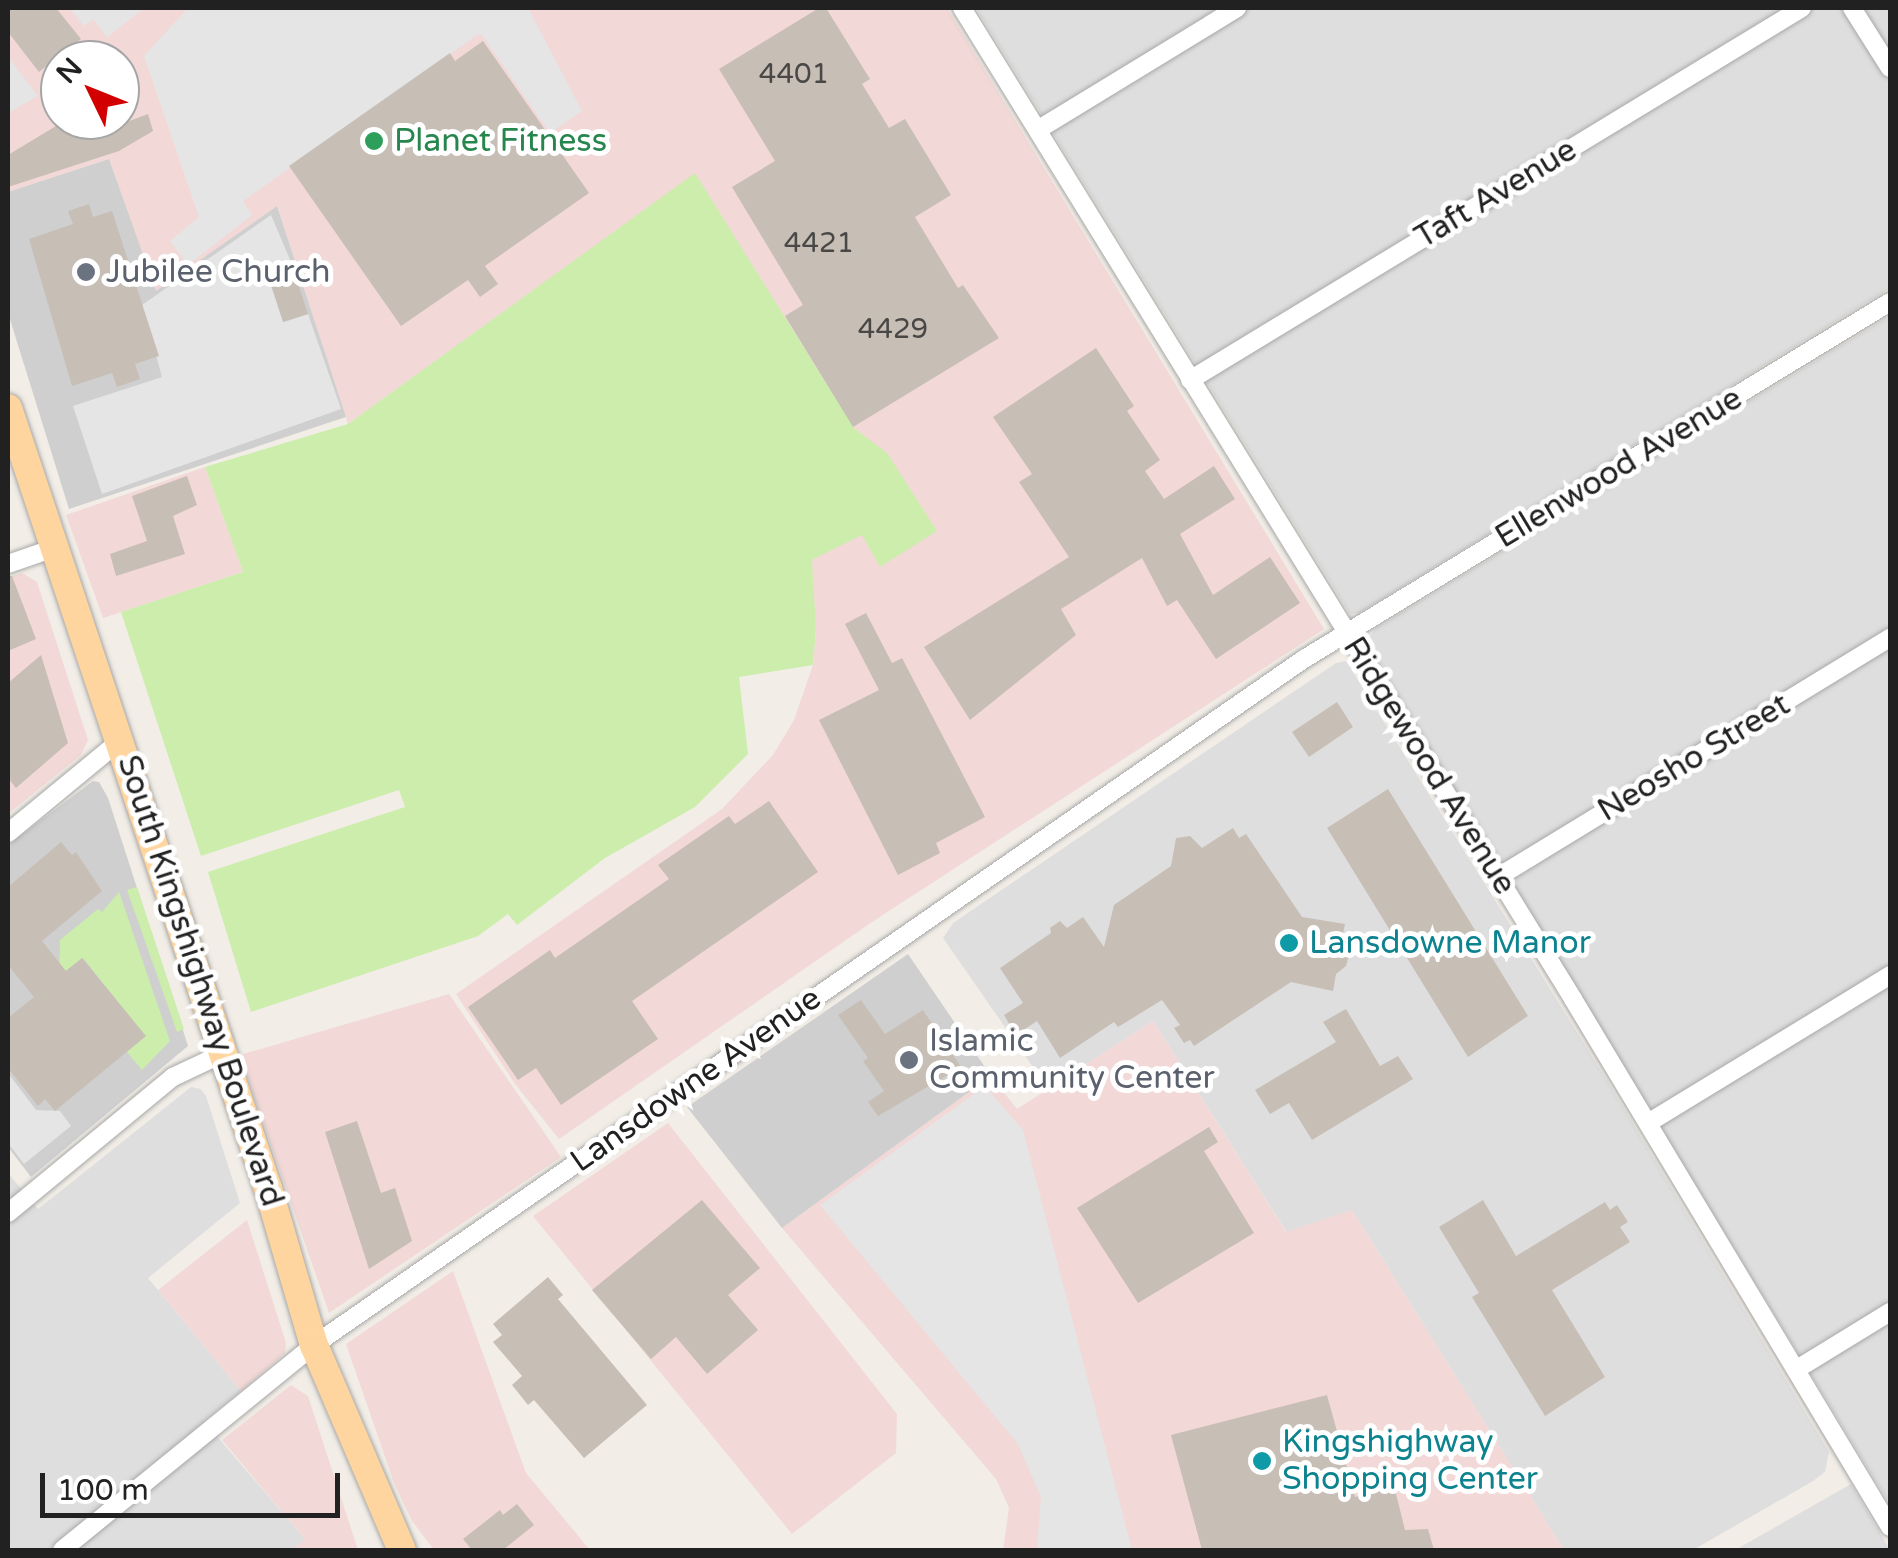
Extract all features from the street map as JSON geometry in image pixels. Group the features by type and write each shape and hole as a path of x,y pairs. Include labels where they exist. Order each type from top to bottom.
{"main road":[{"name":"South Kingshighway Boulevard","path":"8,408 224,1053 314,1345 402,1550"}],"street":[{"name":"Ridgewood Avenue","path":"962,8 1498,877 1890,1527"},
{"path":"1039,129 1237,8"},
{"name":"Taft Avenue","path":"1190,380 1802,8"},
{"path":"1852,8 1890,68"},
{"name":"Ellenwood Avenue","path":"1347,634 1890,302"},
{"path":"8,564 54,548"},
{"name":"Lansdowne Avenue","path":"62,1550 314,1345 1347,634"},
{"name":"Neosho Street","path":"1498,877 1890,638"},
{"path":"8,833 120,740"},
{"path":"1648,1123 1890,975"},
{"path":"8,1214 173,1077 224,1053"},
{"path":"1797,1370 1890,1312"}],"shaded area":[{"path":"8,8 947,8 1324,629 872,922 559,1139 515,1084 456,994 722,809 773,755 794,720 813,665 816,629 811,560 862,534 881,566 936,530 887,454 854,428 695,174 348,424 277,206 155,292 109,159 8,192"},
{"path":"69,8 142,10 107,37 93,19 84,26"},
{"path":"188,8 528,8 582,111 550,133 482,35 477,35 243,201 252,215 188,265 170,241 199,217 144,56"},
{"path":"976,8 1890,8 1890,288 1359,613 1350,614"},
{"path":"8,57 38,96 8,113"},
{"path":"109,159 156,291 277,206 346,417 69,509 8,313 8,192"},
{"path":"271,215 291,262 284,322 308,314 341,409 102,494 73,406 162,377 142,305"},
{"path":"1890,316 1890,1504 1368,649 1368,639 1375,629"},
{"path":"205,467 243,572 103,618 66,515"},
{"path":"22,573 37,582 88,740 81,755 8,814 8,578"},
{"path":"1346,661 1611,1087 1829,1452 1825,1472 1813,1481 1693,1550 1564,1550 1352,1210 1287,1233 1153,1021 1048,1089 943,938 953,923 1336,663"},
{"path":"93,781 99,782 108,798 188,1046 31,1177 8,1147 8,845"},
{"path":"908,954 991,1076 782,1228 687,1107"},
{"path":"449,994 561,1157 329,1313 240,1055"},
{"path":"1153,1021 1286,1232 1352,1210 1564,1550 1003,1550 1009,1508 996,1479 782,1228 991,1076 1017,1109"},
{"path":"8,1073 36,1110 60,1111 71,1126 24,1164 8,1143"},
{"path":"985,1086 1023,1130 1132,1550 1037,1550 1041,1497 1018,1444 820,1205"},
{"path":"191,1087 201,1089 206,1096 240,1203 148,1278 241,1391 204,1421 306,1540 292,1550 8,1550 8,1173 38,1209"},
{"path":"668,1123 897,1414 896,1453 792,1534 533,1216"},
{"path":"247,1220 286,1343 285,1353 241,1391 158,1290"},
{"path":"453,1271 526,1473 590,1550 434,1550 412,1521 394,1483 346,1344"},
{"path":"291,1385 308,1396 358,1550 292,1550 305,1539 222,1440"},
{"path":"1851,1484 1890,1550 1735,1550"}],"green space":[{"path":"695,173 854,428 887,453 937,531 880,567 862,535 812,560 816,629 813,665 739,677 748,754 695,807 605,858 517,925 508,914 478,936 251,1012 208,872 405,807 399,790 201,856 121,612 243,572 205,467 348,424"},
{"path":"137,887 184,1029 177,1032 127,890"},
{"path":"119,892 170,1041 142,1070 127,1052 145,1036 83,958 59,976 60,940 98,909 102,912"}],"building":[{"path":"8,8 56,8 81,39 40,40 39,72 8,32"},
{"path":"819,8 826,8 870,79 862,84 889,128 905,119 951,195 915,217 958,288 963,285 999,338 853,427 785,316 803,305 732,187 775,161 719,69"},
{"path":"483,41 589,193 485,266 498,284 480,297 468,280 401,326 289,166 450,53 455,61"},
{"path":"148,114 153,131 140,139 140,117"},
{"path":"40,136 40,140 138,140 119,151 8,187 8,155"},
{"name":"Jubilee Church","path":"89,204 93,217 112,211 159,356 135,364 140,379 117,387 112,373 72,386 29,239 73,224 68,211"},
{"path":"291,262 308,314 283,322 266,270"},
{"path":"1096,348 1134,406 1127,411 1160,460 1145,471 1164,499 1214,466 1235,499 1180,534 1213,595 1270,557 1300,603 1216,659 1177,600 1167,606 1142,558 1061,609 1076,635 970,720 924,647 1069,557 1019,482 1032,474 993,417"},
{"path":"187,476 197,505 173,516 185,554 116,576 110,554 147,541 132,496"},
{"path":"8,576 12,576 36,639 8,651"},
{"path":"866,613 892,663 902,658 985,817 936,843 940,853 898,875 819,720 879,690 845,624"},
{"path":"41,655 68,743 16,788 8,778 8,683"},
{"path":"1337,702 1353,727 1309,757 1292,732"},
{"path":"1388,789 1528,1016 1468,1057 1327,828"},
{"path":"769,801 818,872 632,1001 658,1039 561,1105 536,1068 518,1080 468,1007 550,950 555,958 669,879 658,865 729,816 735,824"},
{"name":"Lansdowne Manor","path":"1233,828 1239,838 1246,834 1302,917 1345,924 1342,938 1350,952 1346,966 1336,974 1333,991 1291,982 1194,1046 1190,1040 1184,1043 1174,1028 1180,1025 1162,1000 1118,1027 1114,1022 1060,1058 1037,1021 1016,1035 1004,1015 1023,1003 1000,968 1051,933 1050,928 1060,921 1067,928 1083,917 1104,947 1114,905 1171,866 1176,838 1190,836 1202,848"},
{"path":"61,842 72,855 76,852 102,891 42,941 66,971 82,958 146,1036 55,1111 45,1099 38,1106 8,1068 8,1018 34,997 8,965 8,887"},
{"path":"861,1000 885,1034 923,1010 961,1067 878,1116 868,1102 884,1091 863,1061 868,1058 838,1015"},
{"path":"1346,1009 1380,1066 1398,1056 1413,1079 1312,1140 1289,1103 1270,1114 1255,1090 1336,1042 1323,1022"},
{"path":"357,1121 381,1193 395,1188 412,1241 369,1269 325,1132"},
{"path":"1209,1127 1218,1142 1204,1151 1254,1233 1138,1303 1077,1208"},
{"path":"702,1200 760,1268 728,1295 758,1330 707,1374 676,1337 651,1359 592,1290"},
{"path":"1483,1200 1516,1256 1605,1202 1610,1210 1617,1205 1628,1222 1620,1227 1630,1242 1552,1290 1605,1377 1545,1416 1472,1297 1479,1293 1439,1227"},
{"path":"548,1277 563,1295 558,1299 647,1405 584,1458 534,1400 528,1405 512,1385 522,1376 493,1342 502,1335 493,1324"},
{"name":"Kingshighway Shopping Center","path":"1327,1395 1355,1497 1394,1486 1405,1530 1428,1529 1434,1550 1202,1550 1171,1435"},
{"path":"517,1504 534,1525 503,1550 472,1550 463,1539 500,1510 503,1515"}],"place":[{"name":"Planet Fitness","path":"374,141"},
{"name":"Jubilee Church","path":"86,272"},
{"name":"Lansdowne Manor","path":"1289,943"},
{"name":"Islamic Community Center","path":"909,1060"},
{"name":"Kingshighway Shopping Center","path":"1262,1461"}]}
